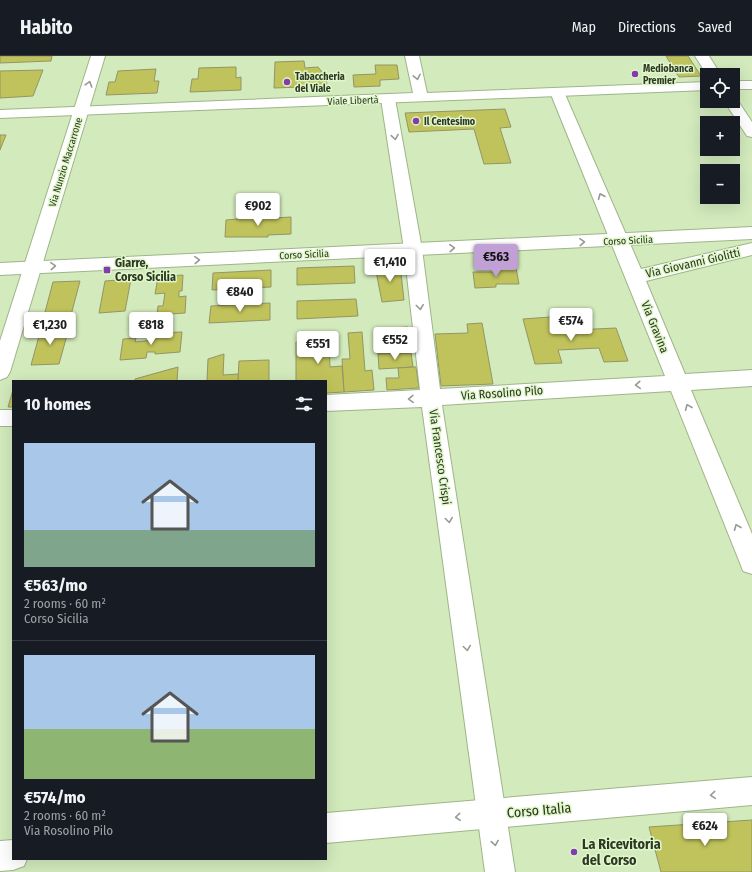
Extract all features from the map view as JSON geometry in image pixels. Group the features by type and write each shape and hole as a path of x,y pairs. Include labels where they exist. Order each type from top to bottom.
{"street":[{"name":"Via Nunzio Maccarrone","path":"0,372 98,56"},
{"path":"412,56 427,97"},
{"path":"423,56 427,97"},
{"path":"702,56 710,68"},
{"path":"740,85 752,84"},
{"name":"Viale Libertà","path":"0,114 700,86"},
{"name":"Via Gravina","path":"557,92 620,240 752,563"},
{"name":"Via Francesco Crispi","path":"388,99 413,249 431,398 490,814 500,872"},
{"path":"736,108 752,133"},
{"name":"Corso Sicilia","path":"0,269 752,233"},
{"name":"Via Giovanni Giolitti","path":"635,277 752,249"},
{"name":"Via Rosolino Pilo","path":"327,403 752,378"},
{"path":"0,418 12,418"},
{"name":"Corso Italia","path":"327,828 752,791"},
{"path":"0,856 12,855"}],"building":[{"path":"0,56 52,56 51,61 0,63"},
{"path":"666,56 688,56 700,74 700,76 679,77"},
{"path":"304,61 305,68 318,67 326,77 327,86 274,88 275,62"},
{"path":"375,65 397,65 399,79 380,80 380,86 354,87 353,75 376,74"},
{"path":"236,67 236,78 241,77 241,90 190,92 192,79 198,79 199,68"},
{"path":"156,69 154,81 159,81 157,93 106,95 109,82 115,82 118,71"},
{"path":"43,70 33,96 0,98 0,71"},
{"path":"505,109 511,127 500,128 511,163 484,164 474,129 409,132 405,113"},
{"path":"0,135 6,135 0,150"},
{"path":"273,216 273,218 291,217 291,234 268,235 268,237 225,237 226,220"},
{"path":"400,265 404,300 382,302 375,266"},
{"path":"354,266 355,283 297,285 297,268"},
{"path":"492,268 516,268 519,284 496,284 496,287 475,288 473,272 493,272"},
{"path":"271,270 271,287 212,290 213,273"},
{"path":"183,275 182,291 179,291 179,297 186,296 185,313 157,315 158,306 163,306 165,293 155,294 158,277"},
{"path":"131,279 125,311 99,313 105,281"},
{"path":"80,281 71,315 44,316 53,282"},
{"path":"356,299 358,316 297,319 297,301"},
{"path":"270,303 270,320 209,323 211,306"},
{"path":"550,317 554,331 616,328 628,361 604,362 599,348 558,350 562,363 535,364 523,319"},
{"path":"482,323 493,384 441,386 435,334 468,333 467,324"},
{"path":"408,327 410,341 377,342 376,329"},
{"path":"69,328 59,364 31,365 41,329"},
{"path":"182,332 180,352 155,354 155,352 147,352 146,358 120,360 123,339 136,338 135,342 155,340 156,333"},
{"path":"362,332 365,371 372,370 374,390 344,392 342,359 350,359 348,333"},
{"path":"329,340 330,367 342,366 344,392 327,393 327,380 296,380 296,342"},
{"path":"410,341 411,353 378,354 377,342"},
{"path":"411,353 413,367 379,369 378,354"},
{"path":"224,354 223,375 239,374 238,380 207,380 208,359"},
{"path":"269,360 269,380 238,380 239,361"},
{"path":"178,367 177,380 135,379"},
{"path":"416,367 419,388 387,390 386,378 399,378 398,368"},
{"path":"12,393 12,407 8,407"},
{"path":"752,820 752,872 661,872 649,827"}],"place":[{"name":"Mediobanca Premier","path":"635,74"},
{"name":"Tabaccheria del Viale","path":"287,82"},
{"name":"Il Centesimo","path":"416,121"},
{"name":"Giarre, Corso Sicilia","path":"107,270"},
{"name":"La Ricevitoria del Corso","path":"574,852"}]}
